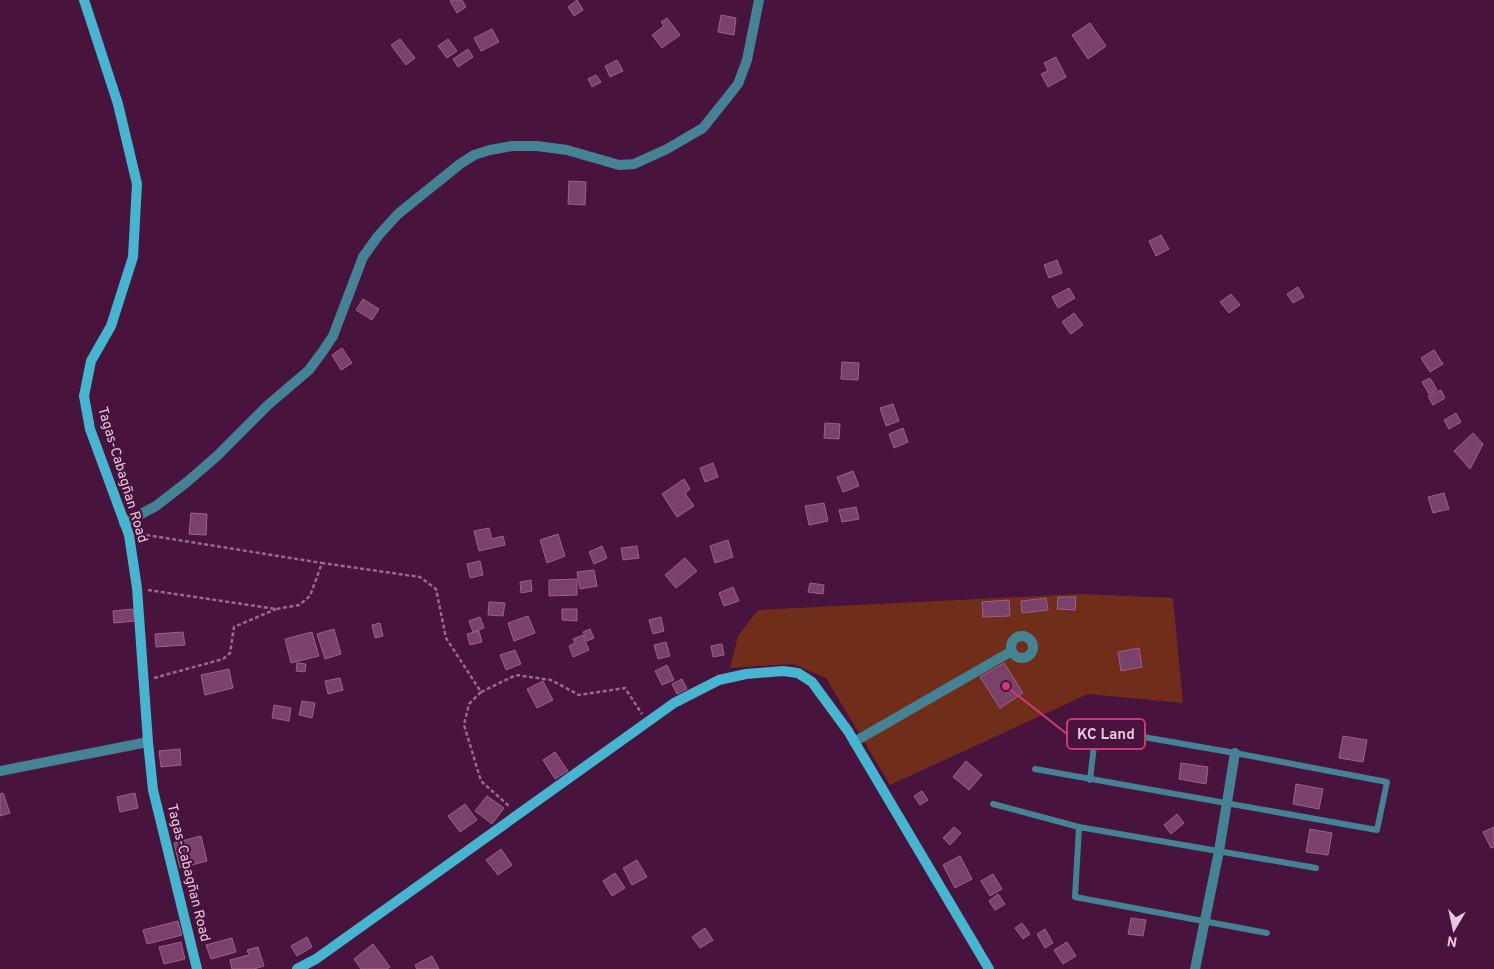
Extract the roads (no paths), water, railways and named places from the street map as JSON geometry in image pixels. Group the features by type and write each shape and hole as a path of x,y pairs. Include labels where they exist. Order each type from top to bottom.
{"street":[{"name":"Tagas-Cabagñan Road","path":"84,0 118,104 137,184 133,257 111,326 91,361 84,396 90,429 126,527 137,588 153,790 197,969"},
{"path":"126,527 187,482 217,456 268,405 309,370 333,336 363,257 378,236 398,214 460,164 474,155 490,150 512,146 537,146 567,150 619,165 634,164 666,149 703,128 738,84 748,60 759,0"},
{"path":"854,742 1012,651"},
{"path":"297,969 316,959 674,703 719,680 746,674 783,671 798,673 812,682 854,742 990,969"},
{"path":"0,771 148,742"},
{"path":"1195,969 1219,852 1234,753"}],"lane":[{"path":"1034,769 1377,830 1387,782 1069,724"},
{"path":"1090,780 1096,728"},
{"path":"993,804 1079,827 1316,868"},
{"path":"1079,827 1075,897 1267,933"}],"place":[{"name":"KC Land","path":"1006,686"}]}
